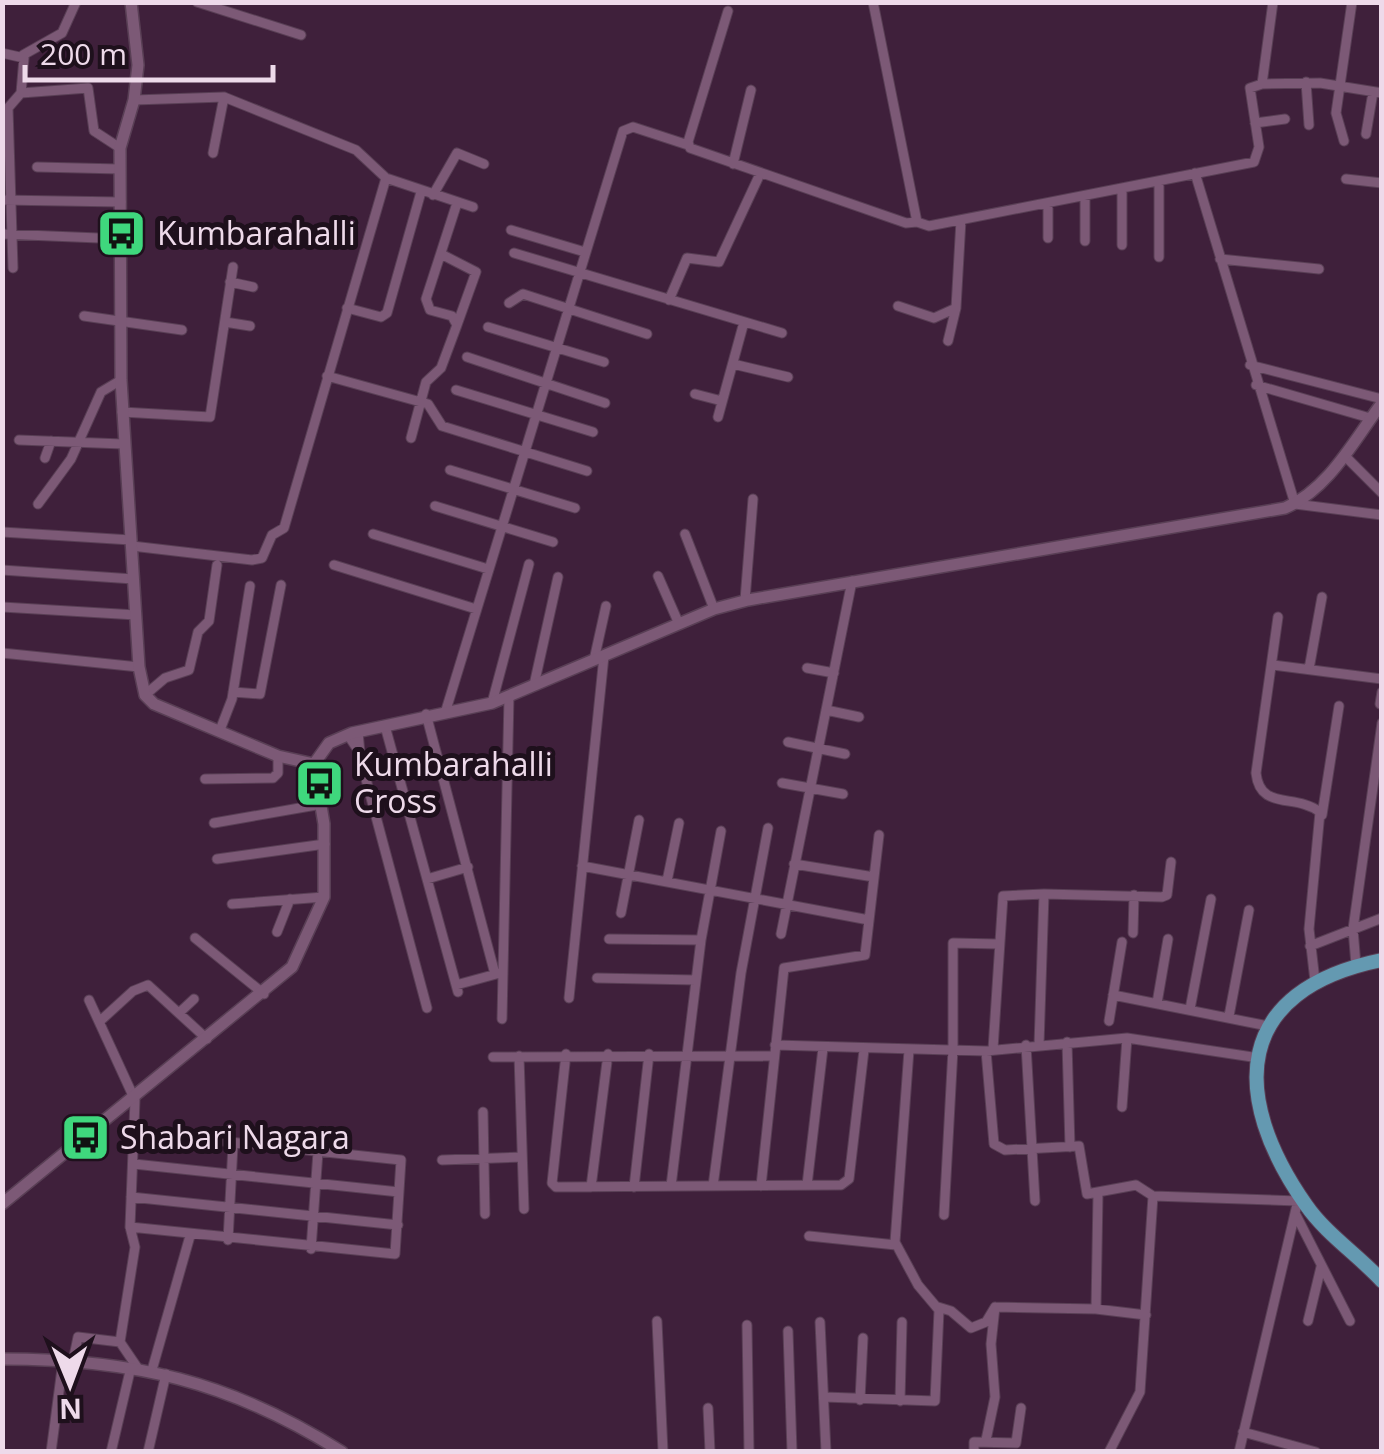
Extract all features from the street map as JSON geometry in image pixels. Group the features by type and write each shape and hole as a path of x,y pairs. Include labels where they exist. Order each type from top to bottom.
{"main road":[{"path":"1382,960 1356,965 1315,981 1285,1001 1268,1026 1254,1093 1270,1144 1299,1198 1382,1281"}],"street":[{"path":"2,53 23,55 62,33 76,2"},
{"path":"131,2 138,64 134,100 120,148 121,380 139,667 145,696 154,704 278,756 314,764"},
{"path":"197,2 301,35"},
{"path":"874,2 918,222"},
{"path":"1262,84 1272,2"},
{"path":"1344,142 1336,113 1352,2"},
{"path":"688,145 728,10"},
{"path":"13,268 7,235 8,110 21,93 23,55"},
{"path":"1306,82 1309,125"},
{"path":"446,710 623,130 633,127 906,224 918,222 929,226 1254,162 1259,147 1250,88 1262,84 1306,82 1377,93 1366,134"},
{"path":"21,93 88,88 94,131 120,148"},
{"path":"733,164 752,90"},
{"path":"134,100 224,97 356,150 386,178 472,208"},
{"path":"212,153 224,97"},
{"path":"1255,123 1285,119"},
{"path":"433,195 457,153 484,164"},
{"path":"37,167 120,169"},
{"path":"1195,173 1295,504"},
{"path":"669,300 687,258 720,262 760,174"},
{"path":"2,532 262,558 272,534 286,522 386,178"},
{"path":"1346,179 1382,183"},
{"path":"1159,181 1159,257"},
{"path":"1122,190 1122,245"},
{"path":"346,308 381,317 387,313 421,192"},
{"path":"1085,198 1085,241"},
{"path":"7,200 121,202"},
{"path":"456,325 452,316 426,306 457,204"},
{"path":"1048,205 1048,238"},
{"path":"948,341 956,308 961,220"},
{"path":"511,230 585,252"},
{"path":"7,235 123,239"},
{"path":"514,253 782,333"},
{"path":"411,438 426,382 440,368 476,272 441,254"},
{"path":"1220,259 1319,269"},
{"path":"122,412 210,417 233,268"},
{"path":"230,282 253,286"},
{"path":"509,304 523,294 648,334"},
{"path":"898,306 934,318 956,308"},
{"path":"84,316 182,330"},
{"path":"225,322 250,326"},
{"path":"718,417 744,322"},
{"path":"488,327 604,362"},
{"path":"466,357 605,403"},
{"path":"732,364 788,377"},
{"path":"1250,365 1382,401 1345,456 1295,504"},
{"path":"327,376 420,402 433,408 442,426 587,471"},
{"path":"38,504 71,459 101,392 121,380"},
{"path":"1256,385 1369,421 1382,430"},
{"path":"456,390 593,432"},
{"path":"695,394 722,401"},
{"path":"19,440 123,444"},
{"path":"45,458 50,441"},
{"path":"1345,456 1382,493"},
{"path":"450,470 575,508"},
{"path":"745,600 753,499"},
{"path":"2,1204 135,1100 292,967 324,897 322,804 314,764 329,744 426,714 492,702 714,609 745,600 1295,504 1382,515"},
{"path":"434,506 552,542"},
{"path":"372,534 488,569"},
{"path":"685,534 714,609"},
{"path":"492,702 528,564"},
{"path":"145,696 165,678 190,670 198,632 209,621 217,565"},
{"path":"334,565 476,608"},
{"path":"2,570 133,579"},
{"path":"658,576 679,624"},
{"path":"534,685 558,577"},
{"path":"781,934 852,581"},
{"path":"233,692 260,694 282,585"},
{"path":"220,730 233,692 250,586"},
{"path":"1308,670 1322,597"},
{"path":"569,998 606,606"},
{"path":"2,607 136,615"},
{"path":"1278,617 1257,787 1268,798 1315,807 1321,817"},
{"path":"2,653 139,667"},
{"path":"1273,665 1382,679"},
{"path":"807,668 834,672"},
{"path":"1380,704 1382,692"},
{"path":"502,1019 499,974 508,696"},
{"path":"1315,981 1310,946 1321,817 1339,706"},
{"path":"826,710 859,717"},
{"path":"426,714 499,974"},
{"path":"1356,965 1353,929 1382,723"},
{"path":"385,726 457,989 499,974"},
{"path":"353,734 428,1008"},
{"path":"788,742 845,754"},
{"path":"205,780 273,778 278,773 278,756"},
{"path":"782,783 843,794"},
{"path":"214,823 322,804"},
{"path":"620,913 639,820"},
{"path":"667,882 680,823"},
{"path":"713,1186 752,901 768,828"},
{"path":"670,1186 701,940 721,831"},
{"path":"761,1186 786,966 864,956 879,834"},
{"path":"218,859 325,844"},
{"path":"1172,862 1166,895 1003,896 990,1050 992,1138 997,1148 1080,1148 1084,1192 1098,1194 1136,1185 1152,1196 1299,1198 1239,1452"},
{"path":"794,864 874,877"},
{"path":"582,866 869,920"},
{"path":"427,879 468,867"},
{"path":"1039,1045 1044,894"},
{"path":"1133,933 1134,895"},
{"path":"232,904 324,897"},
{"path":"1190,1009 1211,899"},
{"path":"277,932 290,900"},
{"path":"1229,1016 1250,910"},
{"path":"1310,946 1382,918"},
{"path":"195,938 264,994"},
{"path":"609,939 701,940"},
{"path":"1156,1003 1168,939"},
{"path":"1109,1021 1122,942"},
{"path":"944,1214 954,943 998,944"},
{"path":"597,978 696,980"},
{"path":"99,1022 143,985 207,1039"},
{"path":"1114,995 1268,1026"},
{"path":"179,1013 194,999"},
{"path":"88,1000 135,1100 130,1197 135,1247 120,1342 134,1367 110,1452"},
{"path":"492,1057 729,1056 823,1048 990,1050 1127,1038 1259,1058"},
{"path":"1122,1107 1127,1038"},
{"path":"1067,1042 1070,1147"},
{"path":"1026,1045 1035,1201"},
{"path":"807,1186 823,1048"},
{"path":"566,1054 552,1183 556,1187 807,1186 848,1184 864,1050"},
{"path":"909,1050 896,1245 918,1284 938,1308 951,1311 971,1328 986,1322 996,1306"},
{"path":"591,1187 608,1054"},
{"path":"634,1187 649,1054"},
{"path":"519,1056 524,1209"},
{"path":"483,1112 486,1214"},
{"path":"130,1227 390,1255 396,1250 398,1226 401,1160 136,1132"},
{"path":"228,1240 233,1145"},
{"path":"311,1248 318,1152"},
{"path":"442,1160 522,1158"},
{"path":"134,1164 399,1192"},
{"path":"1096,1309 1098,1194"},
{"path":"1109,1452 1140,1392 1152,1196"},
{"path":"130,1197 398,1226"},
{"path":"1295,1212 1350,1321"},
{"path":"152,1370 190,1236"},
{"path":"809,1236 896,1245"},
{"path":"1308,1321 1321,1267"},
{"path":"996,1306 1146,1315"},
{"path":"986,1440 995,1397 991,1344 996,1306"},
{"path":"824,1398 935,1401 938,1308"},
{"path":"656,1321 664,1452"},
{"path":"820,1322 826,1452"},
{"path":"900,1401 902,1322"},
{"path":"747,1325 749,1452"},
{"path":"788,1330 792,1452"},
{"path":"50,1452 68,1361 78,1337 120,1342"},
{"path":"860,1400 862,1338"},
{"path":"2,1359 152,1370 256,1405 342,1452"},
{"path":"148,1452 166,1374"},
{"path":"708,1408 710,1452"},
{"path":"974,1452 974,1442 1016,1443 1022,1408"},
{"path":"1243,1432 1316,1452"}],"place":[{"name":"Kumbarahalli","path":"122,234"},
{"name":"Kumbarahalli Cross","path":"319,783"},
{"name":"Shabari Nagara","path":"85,1138"}]}
